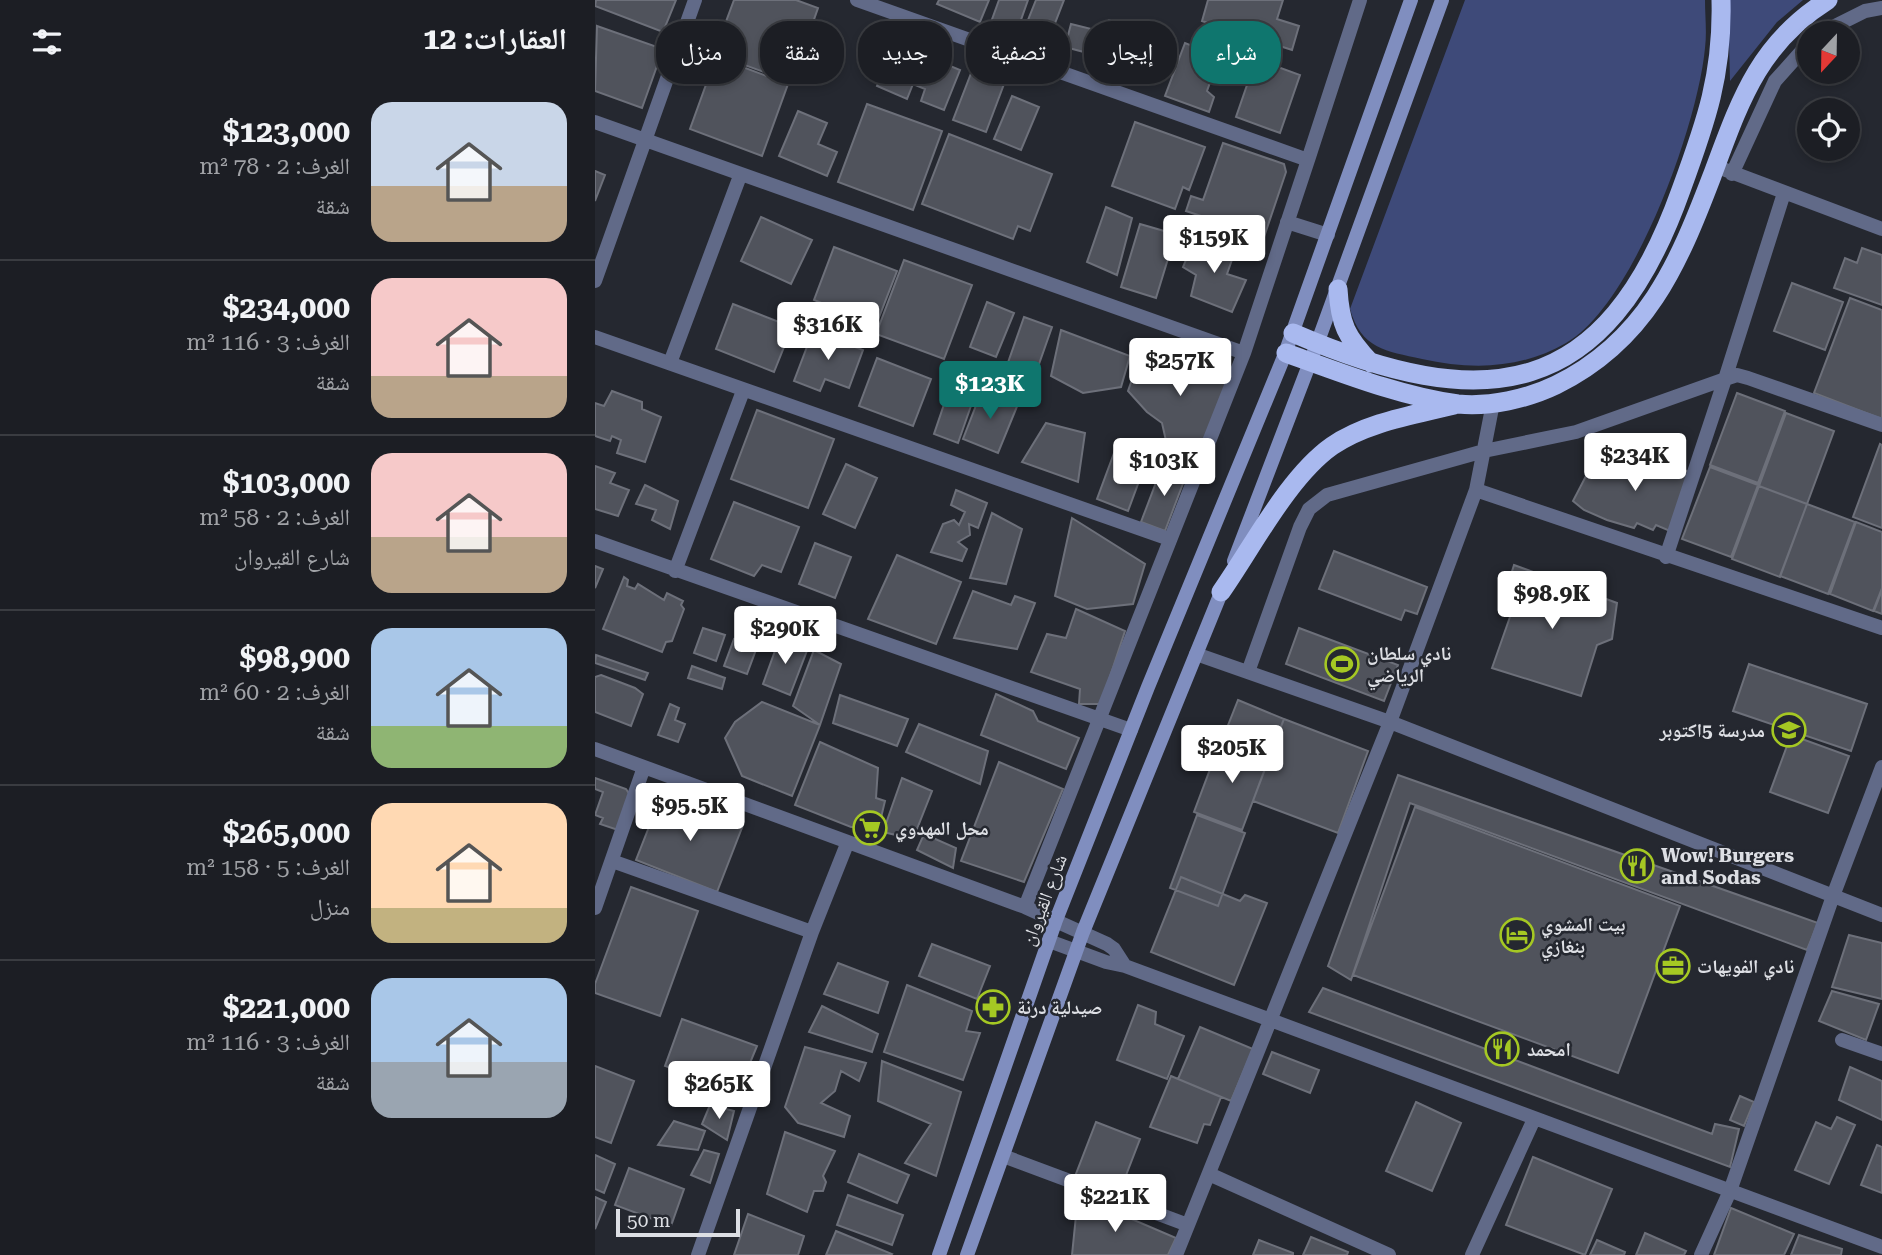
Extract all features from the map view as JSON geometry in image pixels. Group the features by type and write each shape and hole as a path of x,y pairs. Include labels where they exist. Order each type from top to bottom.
{"highway":[{"path":"1286,353 1314,353 1454,379 1513,378 1549,367 1581,349 1611,321 1635,290 1654,256 1703,132 1715,89 1722,43 1721,0"},
{"path":"1221,592 1290,490 1303,473 1332,446 1371,426 1459,404 1493,403 1542,392 1594,365 1633,329 1660,292 1724,170 1743,99 1766,54 1798,19 1829,0"},
{"path":"1338,289 1340,316 1347,335 1372,364"},
{"path":"1293,333 1314,353 1395,388 1459,404"}],"main road":[{"name":"شارع القيروان","path":"939,1255 1056,920 1286,353 1411,0"},
{"path":"967,1255 1083,932 1221,592 1314,353 1442,0"}],"street":[{"path":"595,281 695,0"},
{"path":"857,0 1308,159"},
{"path":"1025,907 1244,353 1360,0"},
{"path":"1845,21 1865,11 1882,8"},
{"path":"1797,56 1775,81 1724,170 1882,229"},
{"path":"595,122 740,176 1244,353"},
{"path":"670,363 740,176"},
{"path":"1665,557 1784,193"},
{"path":"1287,222 1328,235"},
{"path":"595,337 1169,539"},
{"path":"1248,672 1300,527 1310,509 1327,495 1484,451 1576,432 1737,376 1882,425"},
{"path":"675,571 743,391"},
{"path":"1176,1255 1389,722 1476,490 1493,403"},
{"path":"1476,490 1665,557 1882,628"},
{"path":"595,541 1131,730"},
{"path":"1196,654 1389,722 1882,915"},
{"path":"595,749 1025,907 1083,932 1114,949 1125,966"},
{"path":"595,908 644,767"},
{"path":"1701,1255 1730,1191 1833,896 1882,767"},
{"path":"698,1255 812,932 848,844"},
{"path":"612,861 812,932"},
{"path":"1049,941 1125,966 1882,1247"},
{"path":"1842,1040 1882,1054"},
{"path":"1472,1255 1534,1119"},
{"path":"1003,1156 1188,1225"},
{"path":"1209,1174 1389,1255"}],"shaded area":[{"path":"1465,0 1705,0 1705,48 1690,121 1676,164 1638,253 1615,291 1591,322 1566,343 1532,358 1496,365 1441,363 1386,350 1361,333 1350,309"},
{"path":"1728,0 1803,0 1777,22 1730,81"}],"building":[{"path":"596,0 676,0 667,21 656,21 656,29 595,6"},
{"path":"734,0 796,0 818,8 813,21 760,21 760,71 746,65 746,21 726,21"},
{"path":"939,0 989,0 980,21 937,4"},
{"path":"999,0 1028,0 1021,21 991,21"},
{"path":"1036,0 1064,0 1056,21 1028,21"},
{"path":"1208,0 1283,0 1277,19 1299,26 1292,50 1281,46 1281,21 1202,21"},
{"path":"1071,24 1084,27 1084,52 1070,48"},
{"path":"597,26 656,47 656,69 642,108 595,91"},
{"path":"1185,43 1191,45 1191,84 1209,84 1207,91 1214,97 1209,112 1165,96 1170,84 1177,84 1177,64"},
{"path":"952,67 960,70 944,110 921,101 925,89 913,84 952,84"},
{"path":"746,68 760,74 760,84 788,84 762,156 690,129 706,84 746,84"},
{"path":"1281,68 1300,75 1280,133 1236,117 1247,84 1281,84"},
{"path":"878,84 913,84 907,99 877,86"},
{"path":"967,84 1004,84 986,132 953,120"},
{"path":"1012,96 1039,107 1021,150 994,139"},
{"path":"867,104 942,131 913,210 838,182"},
{"path":"798,111 827,123 818,144 837,152 827,176 779,156"},
{"path":"1135,122 1205,147 1189,190 1183,187 1175,209 1112,186"},
{"path":"949,134 1052,174 1030,231 1018,226 1013,239 922,204"},
{"path":"1223,143 1284,164 1286,172 1264,237 1186,211 1191,196 1203,200"},
{"path":"595,171 605,175 595,201"},
{"path":"1106,207 1132,218 1117,275 1087,262"},
{"path":"761,217 812,240 791,284 741,261"},
{"path":"1140,224 1171,233 1167,243 1171,249 1156,298 1121,287"},
{"path":"1195,238 1235,251 1227,274 1246,280 1232,312 1191,296 1196,275 1183,267"},
{"path":"834,247 897,271 876,325 814,300"},
{"path":"1862,248 1882,255 1882,305 1834,288 1845,258 1857,263"},
{"path":"904,260 972,285 944,359 876,334"},
{"path":"1792,283 1843,302 1825,350 1774,331"},
{"path":"1850,298 1882,310 1882,419 1814,393"},
{"path":"987,302 1014,313 996,357 970,347"},
{"path":"733,304 792,327 774,372 716,349"},
{"path":"1024,317 1052,327 1032,384 1004,374"},
{"path":"1061,330 1130,356 1121,387 1083,393 1051,376"},
{"path":"813,331 863,350 849,388 825,379 820,391 794,381"},
{"path":"1184,352 1208,358 1227,387 1196,457 1169,454 1162,423 1147,412 1128,391 1138,362"},
{"path":"877,358 931,379 913,426 859,406"},
{"path":"954,375 979,383 958,443 934,434"},
{"path":"982,390 1018,404 998,453 963,439"},
{"path":"612,391 642,402 642,409 661,417 645,462 617,453 621,440 612,436 610,441 595,436 595,403 604,406"},
{"path":"1737,393 1785,411 1758,483 1710,465"},
{"path":"757,410 834,439 808,508 731,479"},
{"path":"1786,413 1834,431 1807,504 1759,486"},
{"path":"1046,423 1085,433 1078,482 1022,462"},
{"path":"1880,444 1882,445 1882,528 1853,517"},
{"path":"1117,445 1148,457 1128,511 1097,499"},
{"path":"1642,455 1690,472 1670,531 1656,525 1653,530 1637,523 1634,528 1607,520 1584,510 1573,501 1587,474"},
{"path":"846,464 877,478 855,528 823,514"},
{"path":"1163,464 1187,473 1165,531 1141,522"},
{"path":"595,466 615,473 610,483 629,490 618,516 595,509"},
{"path":"1710,467 1758,485 1731,557 1682,539"},
{"path":"645,485 678,501 670,529 652,520 656,510 636,504"},
{"path":"1759,486 1807,504 1780,577 1732,559"},
{"path":"956,490 987,503 978,528 969,524 970,535 958,542 967,549 962,561 931,552 943,524 954,520 959,525 965,512 951,505"},
{"path":"734,502 799,527 781,572 762,565 754,576 711,559"},
{"path":"1807,504 1855,522 1828,594 1780,576"},
{"path":"992,513 1022,529 1006,584 970,578"},
{"path":"1072,518 1145,564 1133,604 1087,609 1055,596"},
{"path":"1856,522 1882,532 1882,588 1873,611 1830,594"},
{"path":"815,543 851,557 835,598 799,584"},
{"path":"1334,551 1427,587 1417,614 1405,610 1401,620 1319,589"},
{"path":"897,555 961,582 936,644 868,619"},
{"path":"1514,565 1617,603 1612,639 1597,645 1581,696 1492,668 1511,614 1502,603"},
{"path":"595,566 603,569 595,588"},
{"path":"624,577 628,580 627,586 635,589 638,584 664,600 667,593 683,601 681,605 684,609 672,641 666,642 662,652 603,629"},
{"path":"1882,590 1882,614 1874,611"},
{"path":"973,591 1011,605 1015,596 1035,603 1017,649 954,638"},
{"path":"1076,609 1125,631 1101,704 1079,704 1080,689 1031,672 1047,634 1066,638"},
{"path":"703,628 725,635 716,661 694,653"},
{"name":"نادي سلطان الرياضي","path":"1299,628 1398,665 1384,701 1286,664"},
{"path":"780,637 808,648 790,695 763,684"},
{"path":"734,639 757,647 747,674 724,666"},
{"path":"814,650 841,664 820,725 793,706"},
{"path":"596,655 648,673 645,680 595,663"},
{"path":"1749,664 1867,704 1851,751 1733,711"},
{"path":"692,666 725,678 722,689 688,678"},
{"path":"601,675 635,688 643,694 631,726 595,712 595,677"},
{"path":"996,694 1033,711 1038,721 1079,738 1066,769 981,735"},
{"path":"840,695 908,719 897,746 833,723"},
{"path":"1238,700 1284,719 1269,756 1223,738"},
{"path":"762,702 820,725 792,796 742,776 725,738 735,722"},
{"path":"670,704 679,708 675,720 685,724 678,742 658,735"},
{"path":"1284,719 1368,751 1338,833 1253,801"},
{"path":"919,724 988,751 980,784 906,752"},
{"path":"1791,735 1849,756 1828,813 1770,792"},
{"path":"1221,740 1269,758 1242,830 1194,812"},
{"path":"820,742 878,768 876,798 885,801 879,826 851,827 795,805"},
{"path":"999,762 1063,789 1024,882 961,861"},
{"path":"1398,775 1818,923 1807,950 1410,803 1351,980 1328,966"},
{"path":"595,778 626,789 632,798 621,831 600,824 603,818 595,815 603,792 595,789"},
{"path":"902,778 932,791 913,839 883,832"},
{"path":"662,794 743,825 717,892 636,860"},
{"path":"1415,807 1680,906 1618,1073 1353,975"},
{"path":"1197,815 1245,833 1218,906 1170,888"},
{"path":"924,834 956,848 953,868 917,850"},
{"path":"1181,877 1240,901 1245,895 1267,903 1234,985 1151,952"},
{"path":"631,887 698,911 660,1016 595,993 595,984"},
{"path":"1849,935 1882,943 1882,999 1832,987"},
{"path":"932,944 990,966 977,999 919,976"},
{"path":"838,963 888,982 878,1013 824,994"},
{"path":"907,985 972,1011 966,1031 980,1033 963,1080 884,1052"},
{"path":"1323,988 1712,1134 1715,1124 1739,1129 1730,1167 1309,1012"},
{"path":"1832,991 1879,1004 1866,1040 1819,1021"},
{"path":"1138,1005 1156,1012 1155,1024 1184,1036 1167,1079 1117,1060"},
{"path":"822,1006 878,1034 872,1052 809,1032"},
{"path":"682,1019 757,1046 738,1092 665,1066"},
{"path":"1200,1027 1253,1049 1231,1101 1178,1079"},
{"path":"805,1047 866,1063 859,1081 841,1071 835,1091 821,1103 850,1116 844,1137 798,1123 785,1107"},
{"path":"1272,1052 1319,1070 1310,1093 1263,1074"},
{"path":"882,1061 961,1092 936,1176 905,1163 931,1124 878,1101"},
{"path":"595,1066 634,1081 611,1143 595,1137"},
{"path":"1850,1067 1882,1081 1882,1120 1839,1100"},
{"path":"1171,1076 1221,1097 1210,1125 1204,1124 1197,1143 1150,1127"},
{"path":"1740,1096 1754,1102 1744,1126 1730,1120"},
{"path":"1416,1102 1461,1123 1432,1191 1386,1171"},
{"path":"710,1105 734,1111 727,1140 702,1124"},
{"path":"1837,1117 1855,1125 1829,1184 1795,1170 1816,1122 1831,1129"},
{"path":"674,1121 705,1131 698,1150 658,1145"},
{"path":"1096,1122 1140,1139 1118,1196 1074,1179"},
{"path":"785,1132 835,1151 823,1176 826,1182 823,1191 814,1191 807,1212 767,1194"},
{"path":"1877,1145 1882,1147 1882,1193 1861,1185"},
{"path":"704,1150 719,1154 710,1183 691,1175"},
{"path":"859,1154 909,1175 897,1203 848,1182"},
{"path":"595,1155 615,1164 604,1193 595,1189"},
{"path":"1533,1157 1612,1189 1585,1255 1506,1225"},
{"path":"629,1168 684,1189 671,1226 615,1205"},
{"path":"848,1195 903,1215 892,1245 837,1225"},
{"path":"1078,1196 1176,1238 1168,1255 1072,1255"},
{"path":"595,1197 606,1202 595,1229"},
{"path":"1731,1208 1794,1234 1784,1255 1714,1255"},
{"path":"748,1214 804,1236 798,1255 734,1255"},
{"path":"836,1231 892,1254 826,1255"},
{"path":"1645,1233 1686,1251 1684,1255 1636,1255"},
{"path":"1799,1235 1842,1249 1841,1255 1791,1255"},
{"path":"1311,1237 1348,1252 1347,1255 1303,1255"},
{"path":"1259,1240 1293,1253 1293,1255 1253,1255"},
{"path":"1597,1240 1625,1252 1624,1255 1590,1255"}],"place":[{"name":"نادي سلطان الرياضي","path":"1342,664"},
{"name":"مدرسة 5اكتوبر","path":"1789,730"},
{"name":"محل المهدوي","path":"870,828"},
{"name":"Wow! Burgers and Sodas","path":"1637,866"},
{"name":"بيت المشوي بنغازي","path":"1517,935"},
{"name":"نادي الفويهات","path":"1673,966"},
{"name":"صيدلية درنة","path":"993,1007"},
{"name":"امحمد","path":"1502,1049"}]}
